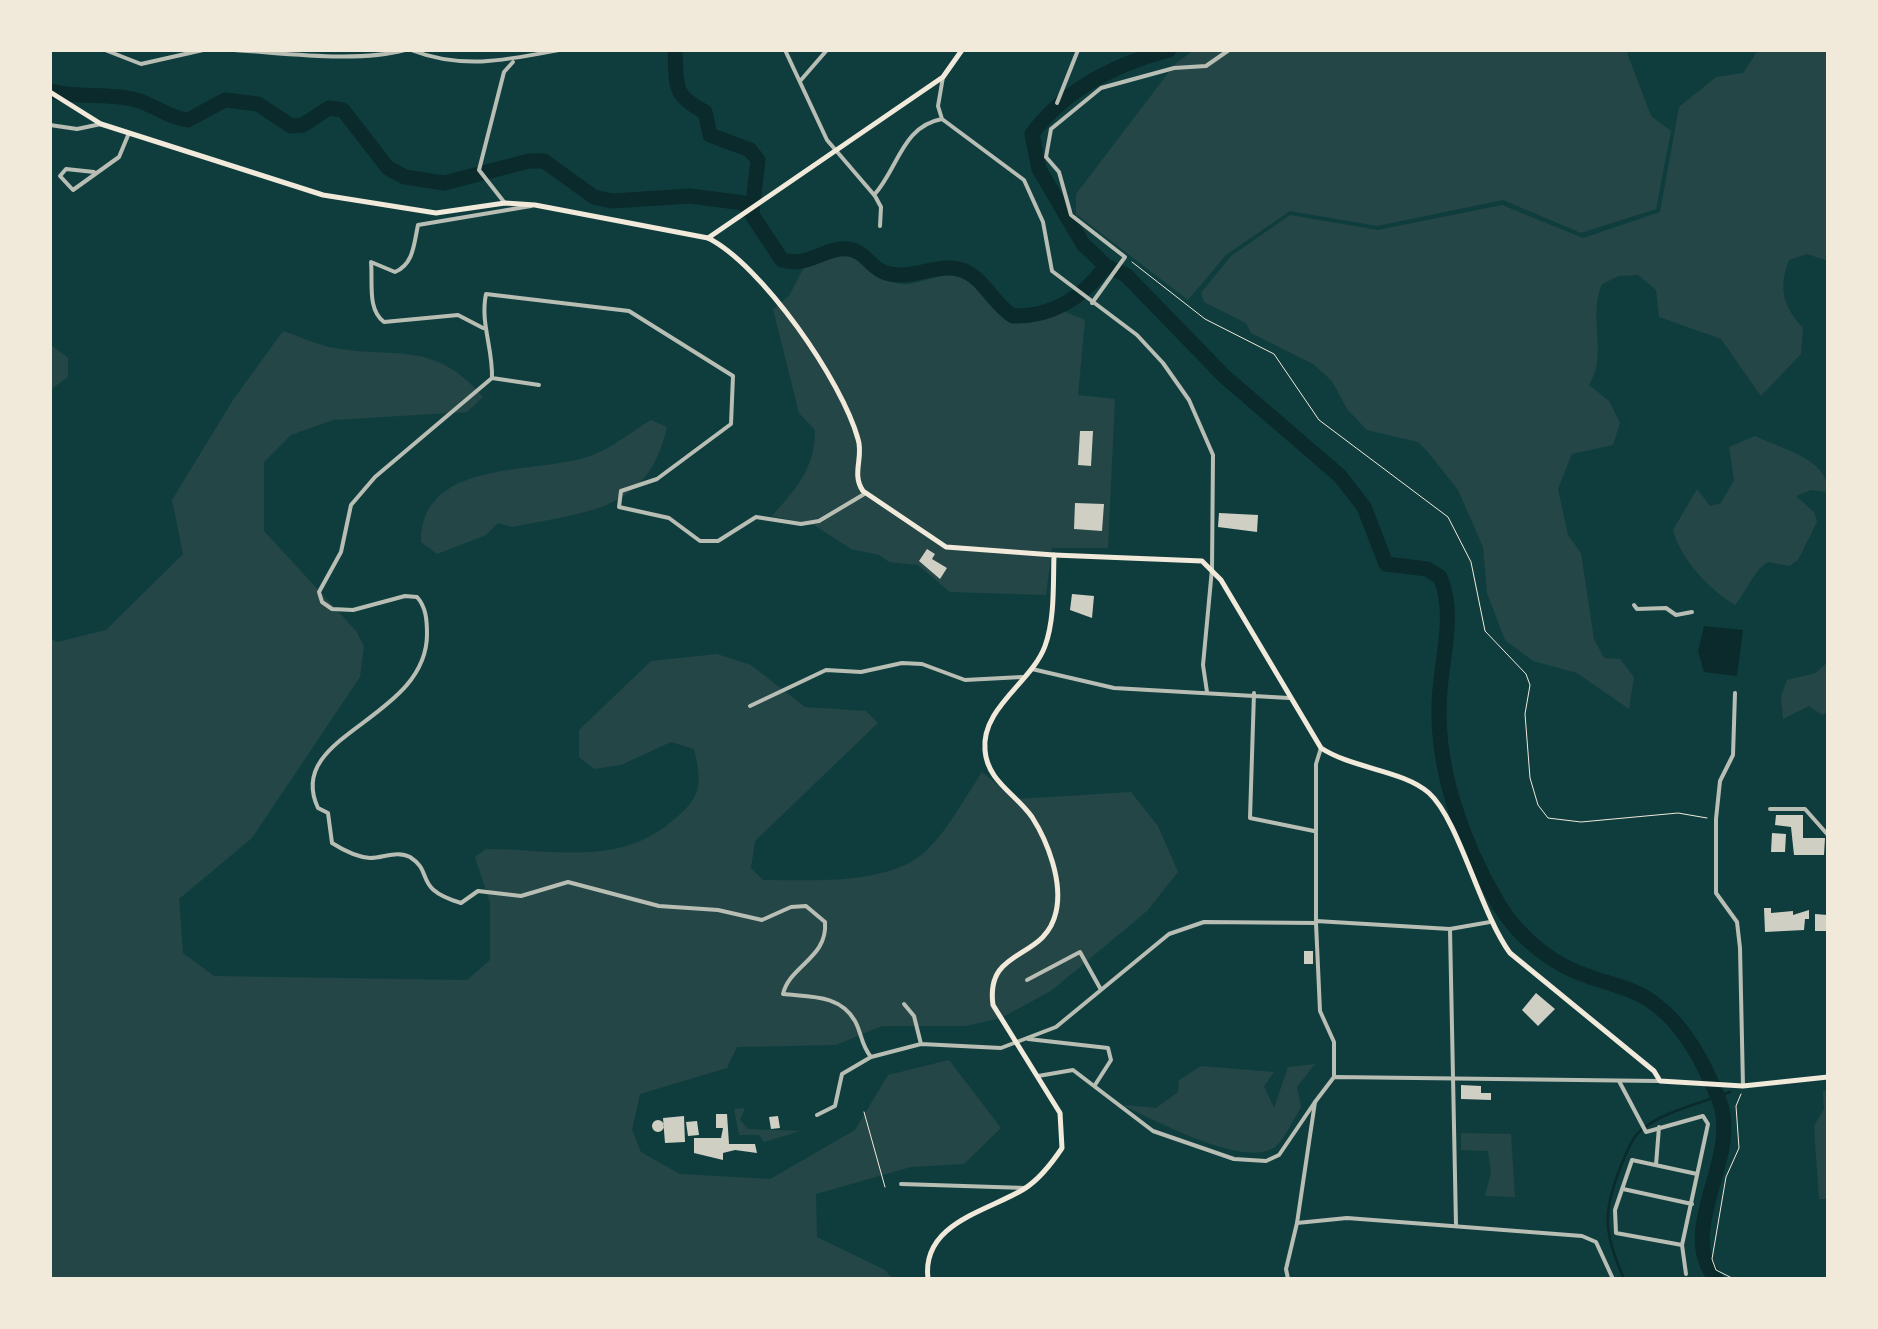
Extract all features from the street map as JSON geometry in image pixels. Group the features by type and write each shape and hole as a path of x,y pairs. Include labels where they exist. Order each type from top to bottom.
{"main road":[{"path":"708,238 758,200 943,77 962,50"},
{"path":"50,92 101,124 323,195 436,213 505,203 536,205 708,238 733,255 807,340 858,438 856,477 866,493 946,547 1202,562 1212,570 1322,748 1347,764 1410,782 1428,793 1442,811 1490,922 1510,953 1654,1070 1660,1081 1743,1086 1828,1077"},
{"path":"928,1279 932,1250 958,1220 1026,1188 1055,1158 1065,1133 1060,1114 992,1005 995,973 1004,962 1046,936 1058,901 1045,845 1031,816 998,784 984,752 992,718 1032,670 1048,630 1054,555"}],"street":[{"path":"105,50 141,64 203,50"},
{"path":"234,50 286,55 385,55 408,50 438,59 513,62 558,50"},
{"path":"785,50 818,126 881,207 880,226"},
{"path":"799,82 827,50"},
{"path":"1057,102 1078,50"},
{"path":"1092,303 1125,257 1071,214 1059,172 1046,156 1047,137 1101,88 1174,68 1206,66 1228,51"},
{"path":"505,203 479,170 504,72 513,62"},
{"path":"943,77 938,106 942,119 1024,180 1043,222 1052,271 1136,335 1190,400 1214,460 1212,570 1203,665 1206,692"},
{"path":"874,195 888,180 914,131 926,122 942,119"},
{"path":"50,126 77,129 101,124"},
{"path":"94,172 66,169 60,176 73,190 119,158 129,133"},
{"path":"484,328 458,315 384,322 375,315 372,303 371,262 395,272 402,269 410,260 418,224 426,220 451,221 536,205"},
{"path":"492,378 491,344 484,328 484,304 490,292 520,300 629,310 733,376 731,424 657,479 621,491 619,508 669,518 700,541 718,541 756,517 801,524 819,521 866,493"},
{"path":"539,384 492,378 375,478 351,506 340,552 318,592 322,602 340,610 417,598 426,625 426,648 416,677 329,750 310,776 318,808 328,812 332,843 360,856 400,853 412,858 426,886 438,896 461,903 478,892 522,896 568,882 659,906 718,910 762,920 791,906 806,906 825,922 825,936 811,961 790,978 783,994 828,998 855,1019 861,1045 872,1057"},
{"path":"1634,605 1637,609 1666,608 1676,616 1692,612"},
{"path":"750,706 826,670 860,672 902,663 922,664 964,680 1024,677"},
{"path":"1032,670 1102,687 1294,698"},
{"path":"1735,693 1733,754 1720,781 1716,819 1716,893 1737,922 1744,976 1743,1086"},
{"path":"1254,694 1250,818 1316,832"},
{"path":"1038,1076 1073,1070 1152,1130 1210,1154 1250,1160 1279,1155 1334,1077 1334,1042 1320,1011 1316,922 1316,764 1322,748"},
{"path":"1770,808 1804,808 1828,835"},
{"path":"817,1115 835,1106 842,1074 872,1057 920,1044 1002,1048 1056,1028 1169,934 1204,922 1316,922 1450,929 1490,922"},
{"path":"1450,929 1456,1225"},
{"path":"1027,980 1080,952 1100,988"},
{"path":"904,1004 914,1016 920,1044"},
{"path":"1026,1039 1068,1046 1094,1043 1108,1048 1111,1060 1095,1085"},
{"path":"1334,1077 1660,1081"},
{"path":"1619,1081 1646,1132 1703,1116 1708,1136 1682,1244 1686,1274"},
{"path":"1288,1279 1286,1269 1297,1223 1314,1102"},
{"path":"1656,1165 1659,1127"},
{"path":"1682,1244 1616,1233 1622,1189 1632,1160 1699,1174"},
{"path":"901,1184 1026,1188"},
{"path":"1622,1189 1692,1204"},
{"path":"1297,1223 1347,1218 1582,1236 1596,1242 1613,1279"}],"path":[{"path":"1125,257 1205,319 1274,354 1318,420 1448,517 1471,562 1485,631 1526,674 1530,778 1538,805 1548,818 1581,822 1678,813 1716,819"},
{"path":"1734,1279 1716,1270 1712,1259 1726,1177 1739,1148 1736,1106 1743,1086"},
{"path":"864,1112 884,1187"}],"shaded area":[{"path":"1194,50 1626,50 1651,116 1671,131 1656,209 1581,233 1503,200 1377,226 1290,211 1226,255 1188,300 1076,214 1076,194 1175,64"},
{"path":"1758,50 1828,50 1828,261 1807,254 1789,260 1783,288 1791,312 1803,328 1801,354 1761,396 1721,339 1659,317 1656,290 1638,275 1619,276 1602,284 1596,310 1597,360 1589,385 1609,401 1620,423 1613,445 1572,454 1558,489 1568,535 1581,553 1594,639 1604,658 1620,659 1634,677 1629,709 1577,673 1533,661 1505,640 1487,593 1483,547 1458,490 1418,442 1367,430 1347,409 1332,381 1313,364 1251,333 1246,323 1204,302 1201,293 1231,256 1290,215 1378,230 1502,205 1583,238 1660,212 1679,107 1716,77 1743,73"},
{"path":"840,253 857,258 885,278 902,284 964,274 1009,319 1045,319 1063,311 1085,320 1078,395 1115,399 1108,548 1052,548 1046,595 950,592 918,565 889,562 879,555 851,549 814,525 772,516 808,467 815,430 799,413 773,309 789,296 804,267"},
{"path":"283,331 329,347 429,359 465,378 483,397 467,412 333,420 291,435 264,462 264,531 356,631 364,646 360,677 252,838 179,899 183,953 214,976 467,980 490,960 490,903 475,857 486,849 583,852 629,845 671,822 694,798 699,782 694,749 671,742 621,765 594,769 579,757 579,730 651,661 717,654 751,665 805,707 866,711 878,723 755,841 751,868 763,880 850,878 913,861 943,832 982,772 1016,799 1131,792 1158,826 1178,872 1147,911 1051,991 1001,1018 966,1026 882,1026 836,1045 737,1047 727,1068 640,1094 632,1130 641,1152 680,1174 770,1179 855,1130 888,1075 949,1060 1001,1128 964,1164 911,1167 816,1194 817,1237 885,1270 893,1279 50,1279 50,638 57,642 106,630 183,554 172,500 233,400"},
{"path":"50,344 68,358 68,377 50,390"},
{"path":"651,420 667,427 658,455 645,477 610,503 513,527 498,523 486,535 437,554 421,542 426,516 439,497 458,484 482,475 584,458 610,447"},
{"path":"1755,436 1812,463 1826,480 1828,492 1811,490 1796,496 1814,512 1817,522 1798,560 1789,566 1768,562 1735,605 1697,573 1673,530 1697,489 1710,506 1721,503 1734,480 1729,447"},
{"path":"1704,626 1743,630 1737,676 1704,672 1698,651"},
{"path":"1828,662 1828,712 1822,715 1809,706 1783,719 1781,696 1787,680 1815,673"},
{"path":"1315,1064 1297,1087 1301,1107 1286,1133 1276,1146 1263,1152 1223,1148 1123,1105 1156,1108 1178,1092 1179,1080 1201,1066 1274,1072 1264,1086 1274,1108 1288,1067"},
{"path":"1823,1091 1828,1091 1828,1199 1819,1199 1814,1126 1824,1109"},
{"path":"745,1108 740,1120 748,1129 800,1131 764,1142 759,1135 739,1135 734,1109"},
{"path":"1461,1133 1511,1134 1515,1197 1485,1196 1491,1172 1488,1151 1461,1150"}],"building":[{"path":"1080,431 1093,431 1091,466 1078,465"},
{"path":"1075,503 1104,504 1102,531 1074,529"},
{"path":"1219,513 1258,515 1257,532 1218,527"},
{"path":"927,549 935,554 932,559 947,568 940,579 919,561"},
{"path":"1072,594 1094,596 1092,618 1070,610"},
{"path":"1776,815 1803,815 1803,838 1825,838 1824,855 1794,855 1791,827 1775,825"},
{"path":"1772,833 1786,834 1785,852 1771,852"},
{"path":"1764,908 1771,908 1771,913 1793,911 1793,915 1809,910 1809,919 1805,919 1804,930 1765,932"},
{"path":"1815,914 1828,915 1828,931 1815,931"},
{"path":"1304,951 1313,951 1313,964 1304,964"},
{"path":"1536,993 1555,1009 1538,1026 1522,1010"},
{"path":"1461,1085 1481,1086 1481,1093 1491,1093 1491,1100 1461,1099"},
{"path":"716,1114 727,1114 729,1144 755,1144 757,1153 735,1150 723,1153 723,1160 694,1153 694,1138 721,1138 723,1128 716,1128"},
{"path":"684,1116 685,1142 665,1143 663,1118"},
{"path":"778,1116 780,1128 771,1129 769,1117"},
{"path":"658,1120 664,1126 658,1132 652,1126"},
{"path":"697,1121 699,1135 688,1136 686,1122"}],"waterway":[{"path":"675,50 678,87 686,100 705,112 710,135 750,150 758,160 752,212"},
{"path":"1169,50 1111,71 1060,103 1032,134 1039,169 1083,244 1106,266 1126,275 1224,376 1340,476 1364,507 1386,564 1427,569 1440,577 1447,604 1440,689 1441,745 1462,829 1499,905 1528,940 1579,973 1648,999 1676,1023 1700,1059 1724,1120 1723,1143 1702,1237 1705,1259 1716,1279"},
{"path":"50,91 125,98 188,120 225,100 258,104 291,126 303,125 329,108 343,110 388,168 405,177 444,183 529,161 544,161 594,197 612,201 690,196 744,203 782,260 808,260 848,249 881,271 896,275 943,268 962,270 1013,316 1041,313 1066,303 1106,266"},
{"path":"1624,1279 1612,1247 1608,1220 1611,1194 1631,1143 1657,1119 1730,1092"}]}
